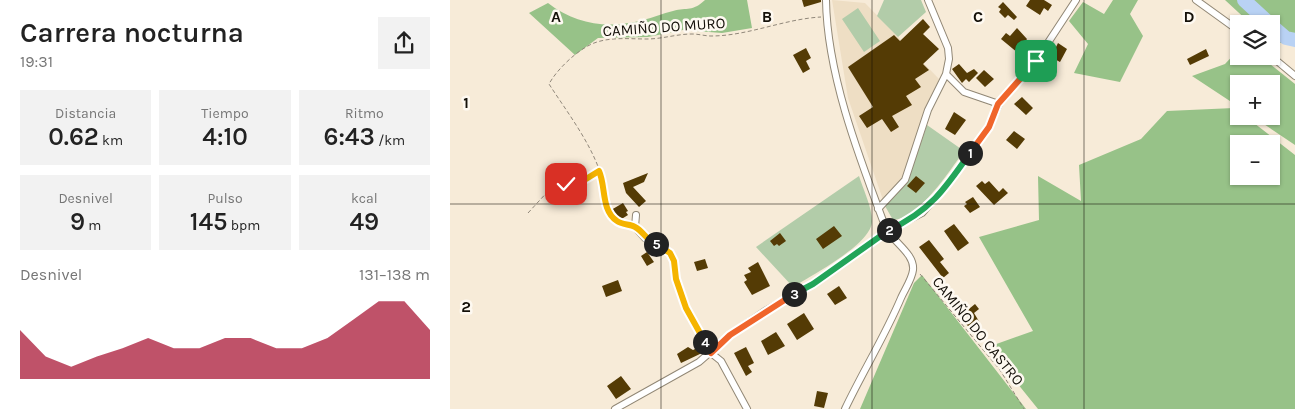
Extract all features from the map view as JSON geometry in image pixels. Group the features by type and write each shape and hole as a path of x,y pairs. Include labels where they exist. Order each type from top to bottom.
{"street":[{"path":"826,0 834,64 850,126 887,231 910,258 913,269 888,328 845,409"},
{"path":"878,209 905,180 928,110 946,74 949,59 948,48 928,0"},
{"path":"615,409 699,362 730,335 765,311 813,284 887,231 922,212 937,198 989,127 998,104 1036,61 1076,0"},
{"path":"1196,0 1230,25"},
{"path":"1280,64 1295,76"},
{"path":"946,74 964,92 998,104"},
{"path":"636,215 636,227 645,238 670,253 674,261 676,279 686,308 711,353 721,360 747,409"}],"path":[{"name":"CAMIÑO DO MURO","path":"599,171 571,119 549,84 553,77 576,54 595,42 612,38 650,39 692,34 712,36 765,28 798,18 827,17"},
{"path":"528,212 551,188 586,179 599,171 607,206 613,218 618,223 636,227"},
{"name":"CAMIÑO DO CASTRO","path":"913,269 920,274 1000,370 1024,409"}],"shaded area":[{"path":"832,0 865,3 939,79 922,118 904,177 883,200 848,98"}],"green space":[{"path":"705,0 747,0 752,28 722,33 683,30 648,37 598,38 575,55 529,13 548,3 581,20 593,23 618,24 630,23 669,12 693,8"},
{"path":"884,0 921,0 926,12 898,37 877,16"},
{"path":"1113,0 1138,0 1130,14 1143,36 1120,82 1074,73 1088,44 1069,21 1083,2 1104,14"},
{"path":"1225,0 1295,0 1295,44 1280,43 1280,15 1241,15"},
{"path":"858,8 880,41 864,52 842,19"},
{"path":"1230,59 1230,65 1271,65 1295,84 1295,145 1265,125 1280,125 1280,75 1230,75 1230,101 1192,76 1225,64"},
{"path":"1230,108 1230,125 1257,125 1269,135 1230,135 1230,185 1280,185 1280,143 1295,155 1295,409 1038,409 988,347 1033,331 979,237 1039,220 1038,176 1081,201 1079,165 1141,139 1167,111"},
{"path":"927,125 964,151 923,203 903,218 893,220 885,206 908,181"},
{"path":"859,176 871,210 872,221 869,230 852,249 840,258 793,287 756,247"},
{"path":"922,275 1026,409 860,409 914,283"}],"building":[{"path":"802,0 821,0 821,2 804,7"},
{"path":"1030,0 1044,0 1052,5 1048,11 1044,8 1040,15 1026,6"},
{"path":"1003,2 1017,17 1014,20 1008,15 1005,18 999,12 1001,9 998,7"},
{"path":"923,19 930,27 923,34 939,49 923,64 929,70 915,79 921,87 906,96 912,105 892,116 899,127 891,132 882,119 867,128 859,116 873,107 848,67 894,35 900,41"},
{"path":"1017,28 1027,39 1018,53 1001,39 1006,33 1010,36"},
{"path":"1058,43 1067,49 1060,62 1051,57"},
{"path":"806,48 811,58 806,61 810,69 803,73 793,55"},
{"path":"1206,49 1209,56 1190,65 1187,59"},
{"path":"959,64 967,73 974,69 978,73 969,82 966,79 962,83 952,69"},
{"path":"1046,65 1056,74 1048,81 1039,73"},
{"path":"984,70 994,79 985,87 976,78"},
{"path":"1022,97 1033,108 1026,115 1014,104"},
{"path":"954,112 966,120 955,135 945,129"},
{"path":"1014,131 1025,139 1017,149 1006,140"},
{"path":"648,173 644,182 633,187 646,201 639,207 626,193 623,183"},
{"path":"916,176 925,183 916,193 907,186"},
{"path":"982,181 985,184 989,181 999,192 1003,188 1008,193 994,205 976,186"},
{"path":"973,197 980,207 970,213 964,206 967,204 965,202"},
{"path":"623,203 628,211 626,212 628,215 620,220 611,210"},
{"path":"954,224 969,243 958,251 944,231"},
{"path":"834,226 842,236 823,249 816,239"},
{"path":"780,233 786,241 779,246 777,244 774,246 770,241"},
{"path":"929,240 944,259 940,262 949,273 943,278 919,247"},
{"path":"647,252 654,262 647,266 641,256"},
{"path":"705,259 708,268 697,271 694,262"},
{"path":"758,262 770,286 752,295 744,282 747,280 744,275 751,272 748,268"},
{"path":"618,280 622,291 606,297 602,286"},
{"path":"839,286 847,298 835,305 827,294"},
{"path":"975,304 979,309 974,313 980,323 972,330 966,324 970,320 964,313"},
{"path":"804,313 814,329 797,340 787,324"},
{"path":"776,332 785,346 768,355 761,341"},
{"path":"688,347 693,350 699,347 702,353 681,363 677,354"},
{"path":"746,347 754,363 748,366 752,372 746,376 734,353"},
{"path":"621,376 631,389 616,399 607,386"},
{"path":"817,391 828,393 824,408 814,406"}],"waterway":[{"path":"1244,0 1260,15"},
{"path":"1280,33 1286,38 1295,40"}],"route":[{"path":"566,184 586,179 599,171 607,206 613,218 618,223 636,227 650,242 670,253 674,261 676,279 686,308 711,353 730,335 765,311 813,284 887,231 905,223 922,212 937,198 989,127 998,104 1036,61"}]}
